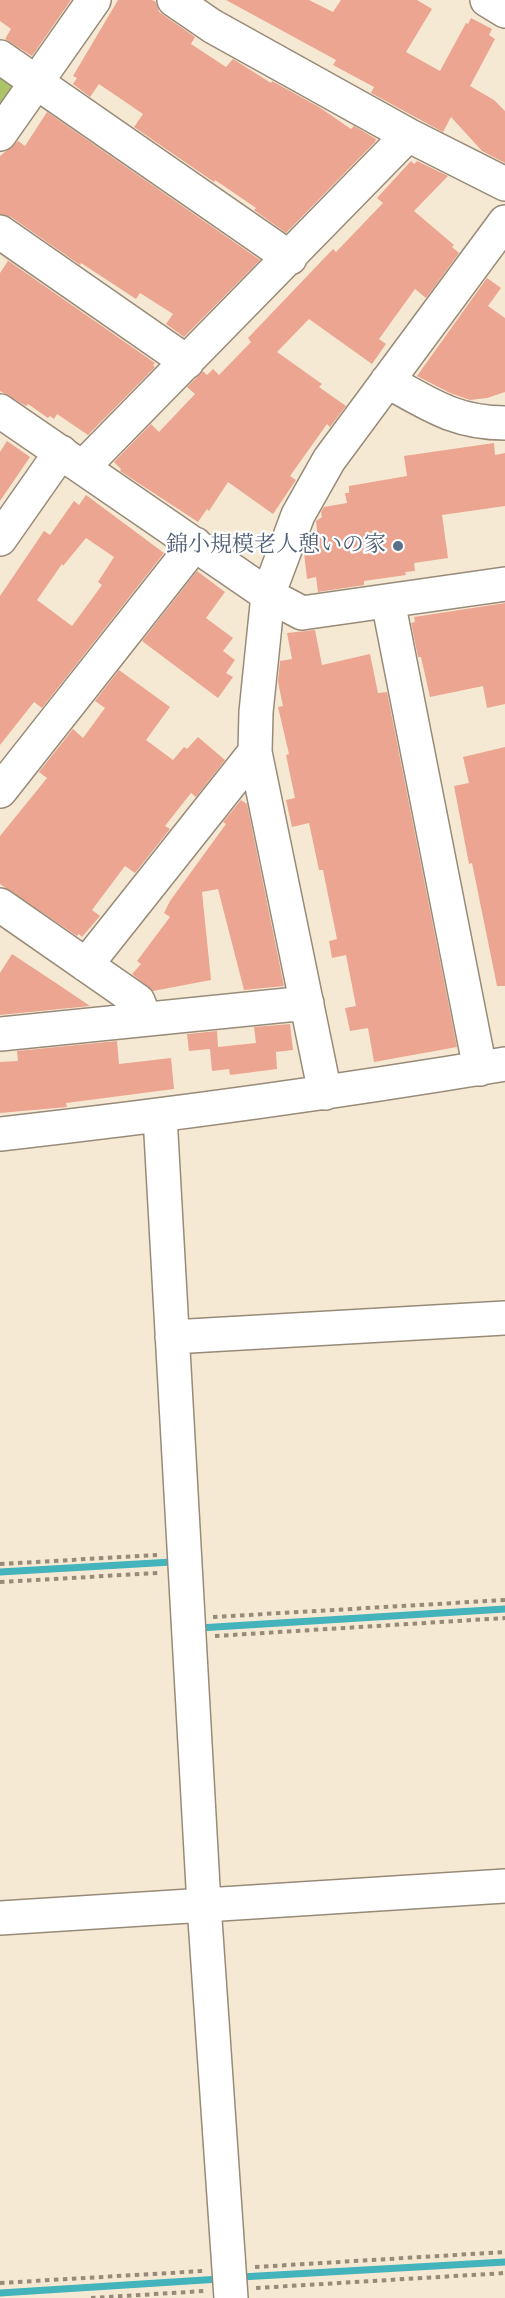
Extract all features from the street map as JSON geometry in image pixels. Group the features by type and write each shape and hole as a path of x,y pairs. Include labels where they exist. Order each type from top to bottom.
{"street":[{"path":"0,134 94,0"},
{"path":"174,0 212,26 408,135 505,183"},
{"path":"487,0 505,11"},
{"path":"0,57 290,258"},
{"path":"0,539 72,459 187,362 408,135"},
{"path":"325,1093 255,752 256,712 268,595 298,515 329,460 505,222"},
{"path":"0,232 187,362"},
{"path":"387,381 444,413 485,423 505,423"},
{"path":"0,411 268,595 302,613 505,584"},
{"path":"0,791 195,544"},
{"path":"0,1134 160,1116 492,1067 388,601"},
{"path":"86,965 255,752"},
{"path":"0,905 138,1001 145,1019"},
{"path":"0,1034 307,1003"},
{"path":"160,1116 204,1905 230,2294"},
{"path":"172,1337 505,1318"},
{"path":"0,1917 505,1886"}],"path":[{"path":"0,1564 185,1562"},
{"path":"0,1582 185,1562"},
{"path":"189,1628 505,1600"},
{"path":"189,1628 505,1618"},
{"path":"91,2298 230,2294 505,2273"}],"green space":[{"path":"0,66 19,87 0,115"}],"building":[{"path":"0,0 71,0 32,56 5,39 11,29 0,21"},
{"path":"118,0 156,2 159,12 195,37 191,44 226,67 233,59 271,83 272,81 319,107 351,129 354,126 376,139 375,142 286,233 254,210 256,208 134,127 143,114 99,84 90,97 73,84 77,78 73,76"},
{"path":"226,0 309,0 333,12 341,0 417,0 432,9 406,52 440,71 471,18 492,29 489,35 495,39 470,86 494,100 505,111 505,163 482,151 451,117 443,132 371,93 374,87 333,65 336,60"},
{"path":"47,112 260,260 184,337 166,324 173,314 140,293 136,299 81,263 80,265 11,217 0,214 0,156 18,141 25,146"},
{"path":"411,161 414,164 417,161 448,176 414,211 454,245 452,247 459,253 426,298 415,289 379,339 386,344 372,364 309,319 277,352 322,384 319,387 346,406 330,427 327,424 290,476 296,480 273,514 228,482 209,511 207,509 198,522 120,471 121,469 114,462 151,424 159,432 195,394 187,387 203,371 207,375 213,369 219,375 251,342 248,338 333,249 336,252 383,203 377,198"},
{"path":"0,255 155,363 153,365 155,367 88,435 57,414 54,419 50,416 48,418 28,404 26,406 0,391 0,273 8,261"},
{"path":"487,278 501,288 488,306 505,318 505,392 487,398 470,400 450,393 417,376"},
{"path":"7,441 30,457 0,501 0,452"},
{"path":"494,443 495,455 505,453 505,506 442,515 448,558 414,563 415,571 405,572 406,575 364,581 364,585 318,592 316,577 307,579 304,552 319,550 316,521 322,517 321,512 324,507 347,503 345,493 349,493 349,486 407,476 404,456"},
{"path":"86,495 164,553 42,708 34,702 0,745 0,596 44,531 50,535 74,501 79,505","holes":["86,538 114,557 98,582 102,585 72,626 37,600 62,564 63,566"]},
{"path":"197,571 225,592 206,618 233,638 223,651 235,660 226,673 233,677 218,698 142,641"},
{"path":"505,603 505,704 487,708 483,686 430,697 411,623 415,622 414,617"},
{"path":"315,630 322,665 370,654 378,693 387,692 457,1047 374,1062 368,1028 350,1031 345,1008 356,1006 346,955 332,958 329,941 337,939 323,870 319,870 309,823 292,827 286,800 295,798 286,755 289,754 278,707 283,706 278,682 280,661 292,659 287,633"},
{"path":"119,670 170,707 146,740 173,760 184,747 187,749 198,737 225,760 196,797 191,793 165,826 170,829 135,873 125,866 92,910 100,916 82,937 79,934 77,936 0,884 0,836 47,778 39,772 73,729 83,738 105,708 95,701"},
{"path":"505,747 505,986 497,986 454,786 469,783 463,757"},
{"path":"241,800 247,804 284,986 244,990 218,889 202,892 211,980 153,991 132,974 141,964 137,961 170,917 164,913 170,901 226,824 223,822"},
{"path":"12,954 90,1006 0,1015 0,973"},
{"path":"290,1024 293,1050 276,1052 277,1069 230,1075 229,1069 212,1071 210,1049 189,1051 187,1034 217,1031 218,1047 256,1043 254,1027"},
{"path":"117,1041 119,1064 171,1058 174,1089 66,1103 67,1107 0,1113 0,1062 18,1061 17,1051"}],"waterway":[{"path":"0,1572 172,1562"},
{"path":"199,1628 505,1609"},
{"path":"241,2277 505,2262"},
{"path":"0,2293 220,2279"}],"place":[{"name":"錦小規模老人憩いの家","path":"398,546"}]}
